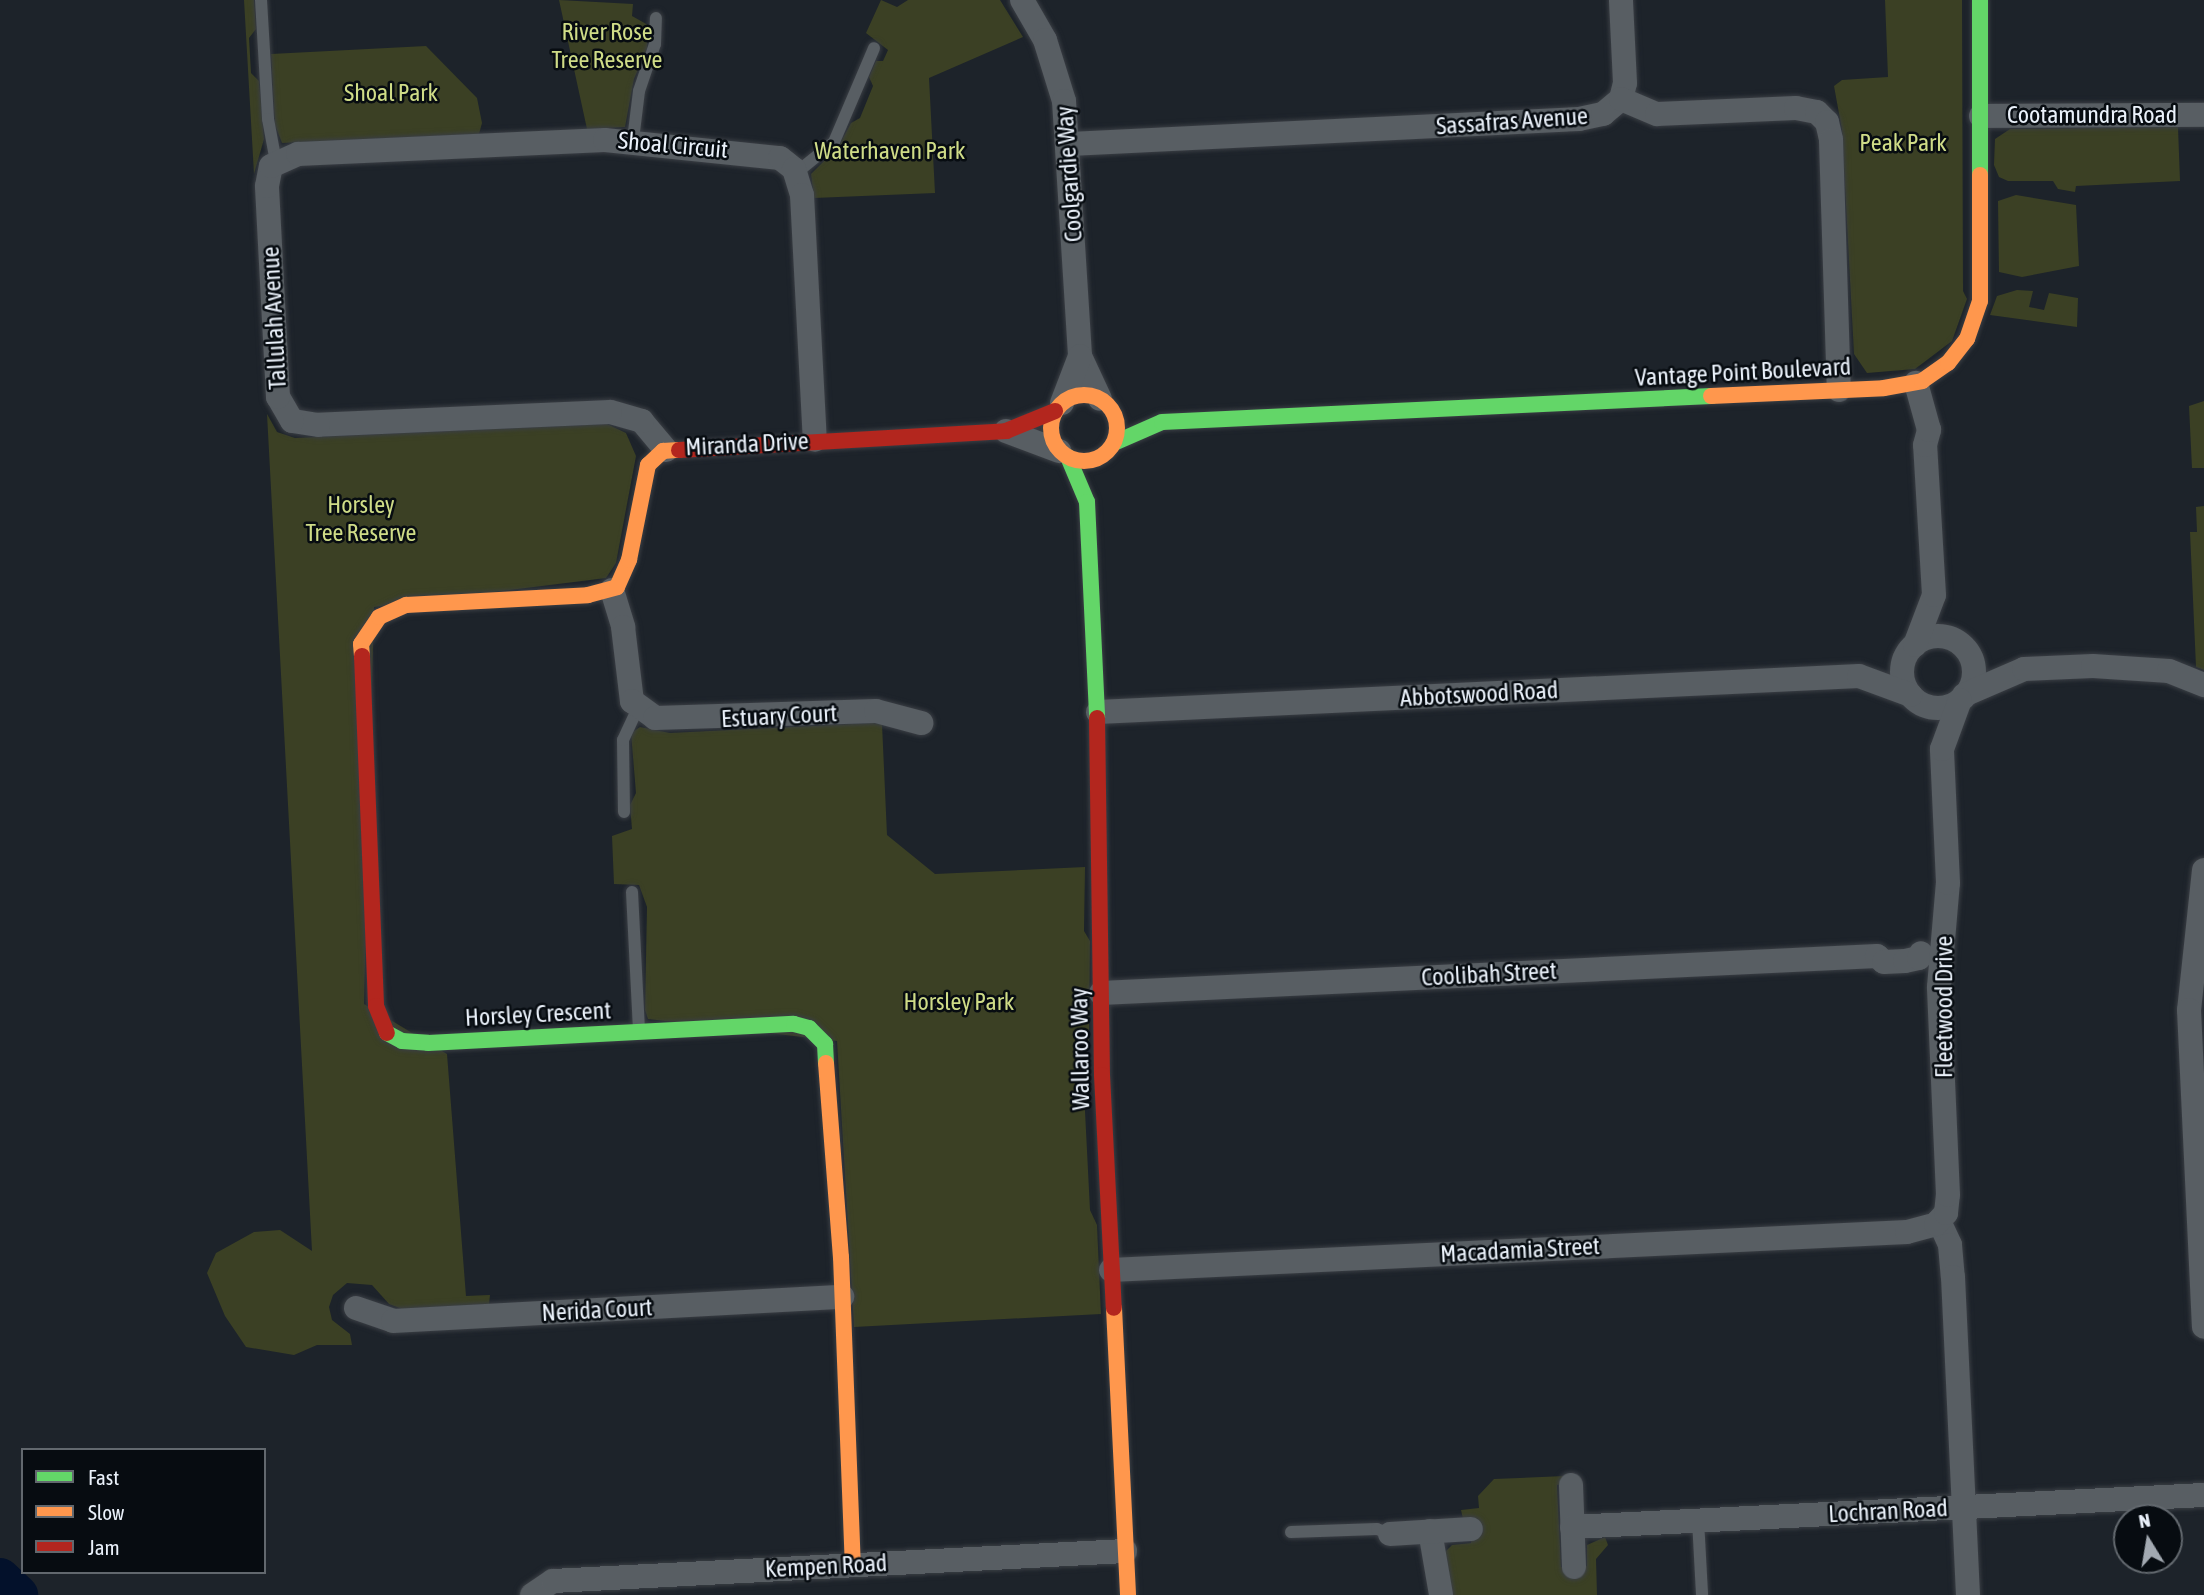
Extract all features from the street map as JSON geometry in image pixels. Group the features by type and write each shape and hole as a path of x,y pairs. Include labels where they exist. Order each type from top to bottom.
{"street":[{"name":"Coolgardie Way","path":"1022,0 1053,60 1070,144 1080,356 1104,402"},
{"path":"1621,0 1625,83 1621,100"},
{"path":"1980,0 1978,314 1958,352 1909,385 1929,430 1925,445 1934,595 1902,676 1915,699 1940,708 2024,669"},
{"name":"Sassafras Avenue","path":"1070,144 1579,119 1603,114 1621,100 1657,114 1796,108 1823,116 1831,140 1844,389"},
{"name":"Cootamundra Road","path":"1981,116 2204,115"},
{"name":"Shoal Circuit","path":"276,162 298,154 634,140 771,155 788,162 796,173"},
{"name":"Tallulah Avenue","path":"276,162 266,177 277,386 280,405 292,421 318,425 599,411 642,421 660,453"},
{"path":"796,173 803,208 815,440"},
{"name":"Coolgardie Way","path":"1059,407 1080,356"},
{"name":"Vantage Point Boulevard","path":"1104,402 1162,422 1909,385"},
{"path":"1080,395 1104,402 1117,424 1109,449 1086,461 1064,454 1051,431 1059,407 1080,395"},
{"name":"Miranda Drive","path":"612,590 625,575 645,476 660,453 815,440 1006,432 1059,407"},
{"name":"Vantage Point Boulevard","path":"1109,449 1162,422"},
{"name":"Miranda Drive","path":"1006,432 1064,454"},
{"name":"Wallaroo Way","path":"1087,502 1109,449"},
{"name":"Wallaroo Way","path":"1064,454 1087,502 1103,834 1101,993 1111,1270 1128,1595"},
{"path":"612,590 623,627 630,692 638,708"},
{"name":"Horsley Crescent","path":"612,590 406,605 387,612 365,633 359,670 375,993 383,1027 411,1042 793,1024 809,1028 821,1037 831,1072 853,1564"},
{"path":"1934,595 1974,672 1962,698"},
{"path":"1913,647 1936,636 2024,669 2123,665 2169,671 2204,685"},
{"name":"Abbotswood Road","path":"1859,676 1913,647"},
{"name":"Abbotswood Road","path":"1098,712 1859,676 1915,699"},
{"name":"Fleetwood Drive","path":"1962,698 1942,749 1948,883 1931,953 1940,1015 1948,1195 1946,1213 1934,1225 1950,1245 1947,1254 1953,1277 1968,1595"},
{"name":"Fleetwood Drive","path":"1915,699 1942,749"},
{"name":"Estuary Court","path":"638,708 666,721 876,711 921,723"},
{"path":"2204,870 2199,961 2189,1010 2202,1224 2204,1327"},
{"name":"Coolibah Street","path":"1101,993 1877,956 1884,949 1913,947 1931,953"},
{"name":"Macadamia Street","path":"1111,1270 1934,1225"},
{"name":"Nerida Court","path":"356,1308 393,1321 842,1297"},
{"path":"1571,1485 1574,1567"},
{"name":"Lochran Road","path":"1572,1527 2204,1496"},
{"path":"1390,1534 1471,1530"},
{"path":"1430,1531 1441,1595"},
{"name":"Kempen Road","path":"532,1595 552,1581 1125,1551"}],"lane":[{"name":"Tallulah Avenue","path":"261,0 268,118 276,162"},
{"path":"634,140 639,91 655,44 656,18"},
{"path":"796,173 834,142 874,48"},
{"path":"624,812 623,740 638,708"},
{"path":"632,892 639,1031"},
{"path":"1698,1520 1702,1595"},
{"path":"1291,1532 1377,1529 1390,1534"}],"green space":[{"path":"244,0 254,0 256,29 249,38 251,73 259,81 264,139 254,174"},
{"name":"River Rose Tree Reserve","path":"559,0 633,4 632,16 648,25 647,49 634,79 625,127 587,129"},
{"name":"Waterhaven Park","path":"881,0 897,7 908,0 1000,0 1023,37 929,78 935,193 814,198 811,174 838,147 851,123 860,118 873,86 869,77 876,61 883,61 888,50 866,33"},
{"name":"Peak Park","path":"1885,0 1962,0 1963,291 1967,299 1952,341 1915,369 1867,373 1854,354 1842,130 1834,86 1842,80 1888,77"},
{"name":"Shoal Park","path":"426,46 477,98 482,123 479,134 282,143 275,125 271,54"},
{"path":"2178,127 2180,181 2076,186 2075,192 2058,189 2053,181 2008,181 1999,177 1994,165 1995,139 2010,129"},
{"path":"2016,195 2076,205 2079,266 2022,277 1999,272 1998,201"},
{"path":"2017,290 2033,291 2029,307 2044,310 2049,293 2078,298 2077,327 1990,315 1997,296"},
{"path":"2204,401 2204,468 2192,468 2189,406"},
{"name":"Horsley Tree Reserve","path":"267,414 277,432 295,438 607,424 626,433 636,456 616,563 606,578 374,607 364,1004 447,1054 466,1296 490,1295 489,1304 402,1309 389,1304 372,1285 347,1283 333,1295 329,1307 332,1320 350,1334 352,1345 317,1345 294,1355 246,1347 225,1316 207,1273 216,1253 254,1232 280,1230 312,1251"},
{"path":"2204,506 2204,670 2196,667 2190,532 2197,532 2196,507"},
{"name":"Horsley Park","path":"882,724 887,835 935,874 1085,867 1084,931 1090,941 1089,1040 1082,1052 1090,1210 1097,1225 1101,1314 854,1327 837,1041 648,1019 645,1010 647,907 639,885 614,884 612,836 632,829 630,805 636,793 631,733 640,727 670,733"},
{"path":"1565,1476 1563,1484 1557,1485 1561,1567 1587,1566 1587,1545 1605,1537 1608,1545 1596,1559 1597,1595 1453,1595 1444,1553 1452,1545 1471,1543 1470,1518 1463,1519 1461,1510 1479,1508 1478,1496 1494,1479"}],"waterway":[{"path":"0,1578 18,1595"}],"traffic: fast":[{"path":"1980,0 1980,175"},
{"path":"1114,443 1162,422 1711,396"},
{"path":"1068,457 1087,502 1097,718"},
{"path":"387,1033 402,1041 428,1043 794,1024 809,1028 825,1044 826,1063"}],"traffic: slow":[{"path":"1711,396 1884,388 1922,381 1948,363 1967,339 1980,301 1980,175"},
{"path":"1084,395 1097,397 1107,405 1115,415 1117,428 1115,441 1107,451 1097,459 1084,461 1071,459 1061,451 1053,441 1051,428 1053,415 1061,405 1071,397 1084,395"},
{"path":"362,656 361,644 379,617 406,605 588,595 617,587 629,560 648,465 663,451 679,450"},
{"path":"826,1063 841,1257 853,1564"},
{"path":"1114,1308 1128,1595"}],"traffic: jam":[{"path":"679,450 1006,431 1055,411"},
{"path":"362,656 376,1006 387,1033"},
{"path":"1097,718 1102,1075 1114,1308"}]}
